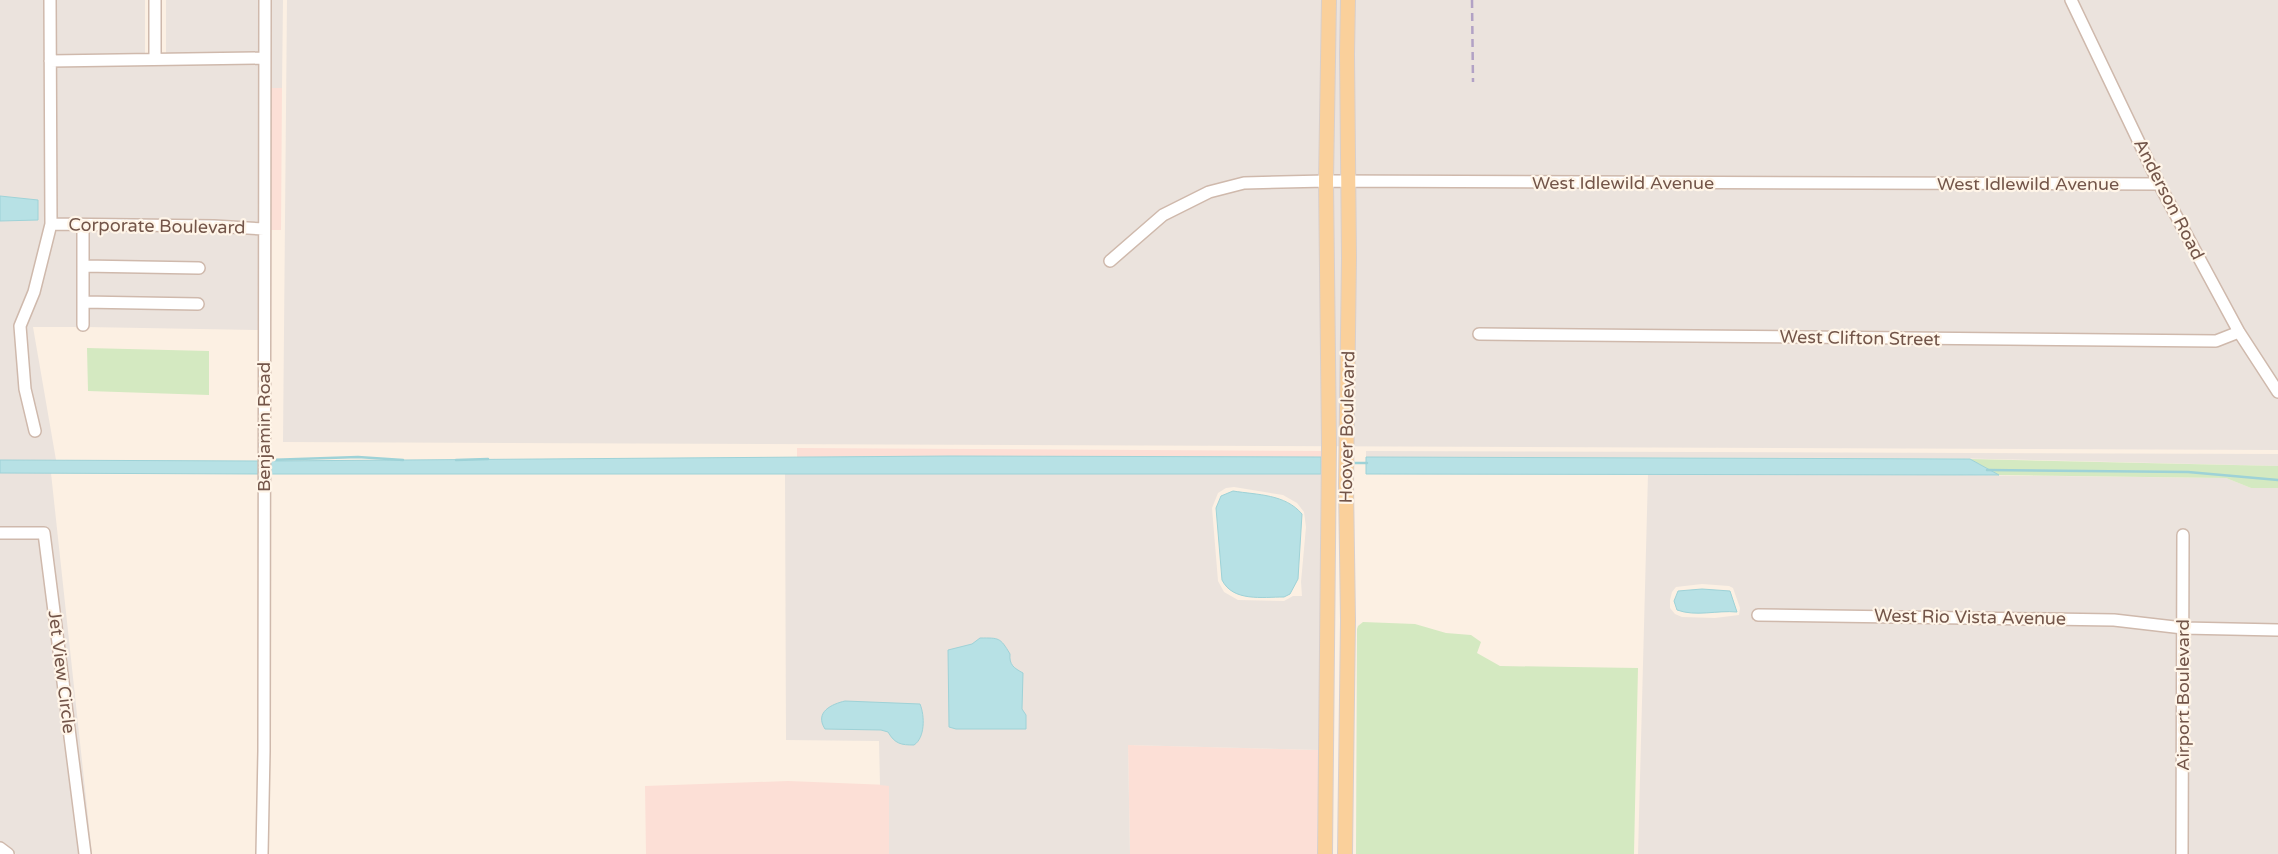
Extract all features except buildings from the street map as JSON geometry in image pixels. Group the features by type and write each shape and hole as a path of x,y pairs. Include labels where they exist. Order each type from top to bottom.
{"main road":[{"name":"Hoover Boulevard","path":"1326,854 1329,444 1326,180 1329,0"},
{"name":"Hoover Boulevard","path":"1345,854 1348,620 1346,485 1348,444 1348,0"}],"street":[{"path":"34,431 25,389 20,326 34,292 51,224 50,0"},
{"path":"155,0 155,59"},
{"name":"Benjamin Road","path":"262,854 264,751 263,58 265,0"},
{"name":"Anderson Road","path":"2071,0 2159,184 2239,332 2278,392"},
{"path":"50,60 263,58"},
{"name":"West Idlewild Avenue","path":"1110,261 1163,215 1209,192 1244,183 1326,180 1349,182 2159,184"},
{"name":"Corporate Boulevard","path":"51,224 214,226 264,229"},
{"path":"83,224 83,325"},
{"path":"83,266 199,268"},
{"path":"83,302 198,304"},
{"name":"West Clifton Street","path":"1479,334 2216,341 2239,332"},
{"name":"Jet View Circle","path":"0,533 44,533 85,854"},
{"name":"Airport Boulevard","path":"2182,854 2184,535"},
{"name":"West Rio Vista Avenue","path":"1758,615 2114,620 2183,628 2278,630"},
{"path":"0,848 8,854"}],"shaded area":[{"path":"0,0 45,0 46,223 30,291 16,324 20,389 31,437 40,434 30,388 24,327 54,229 79,229 78,327 33,327 56,460 0,460 0,221 38,220 38,200 0,196"},
{"path":"54,0 145,0 145,53 55,55"},
{"path":"166,0 260,0 259,53 166,55"},
{"path":"269,0 283,0 282,88 268,88"},
{"path":"287,0 2278,0 2278,450 283,442"},
{"path":"259,63 259,224 55,219 55,66"},
{"path":"268,88 282,88 281,230 268,230"},
{"path":"88,230 214,231 259,234 259,330 87,327 87,307 203,309 203,299 88,297 88,272 203,273 204,263 88,261"},
{"path":"797,448 1321,451 1321,457 797,457"},
{"path":"1366,451 2278,454 2278,466 1947,458 1366,457"},
{"path":"0,473 51,473 92,854 89,854 49,533 0,528"},
{"path":"785,474 1321,474 1319,750 1128,745 1130,854 889,854 889,786 880,785 879,741 786,740","holes":["1234,487 1283,495 1297,503 1304,512 1306,527 1301,582 1302,596 1293,596 1284,601 1238,600 1224,592 1218,581 1212,508 1218,493 1226,488"]},
{"path":"1648,474 2226,478 2251,488 2278,488 2278,624 2188,623 2188,530 2179,530 2178,622 2114,615 1836,610 1753,611 1753,621 2114,625 2178,633 2177,854 1638,854","holes":["1702,584 1733,588 1740,608 1739,615 1715,618 1682,617 1675,614 1670,608 1672,592 1676,587"]},
{"path":"0,538 41,539 80,854 16,854 0,842"},
{"path":"2188,633 2278,634 2278,854 2187,854"},
{"path":"1128,745 1319,750 1317,854 1130,854"},
{"path":"788,781 889,785 889,854 646,854 645,786"}],"green space":[{"path":"87,348 209,351 209,395 88,391"},
{"path":"1970,459 2278,466 2278,488 2251,488 2226,478 1999,475"},
{"path":"1363,622 1415,624 1446,633 1471,635 1481,642 1477,653 1500,666 1638,668 1634,854 1356,854 1357,629"}],"water":[{"path":"0,196 38,200 38,220 0,221"},
{"path":"950,456 1321,457 1321,474 268,474 268,461"},
{"path":"1366,457 1970,459 1999,475 1366,474"},
{"path":"0,460 259,461 259,474 0,473"},
{"path":"1233,491 1279,499 1295,507 1302,514 1298,579 1290,594 1284,597 1249,597 1233,592 1222,580 1216,508 1221,496"},
{"path":"1702,589 1730,591 1737,612 1692,613 1677,610 1674,601 1678,591"},
{"path":"980,638 1001,641 1010,654 1010,661 1013,666 1023,673 1022,709 1026,715 1026,729 956,729 949,727 948,650 972,644"},
{"path":"845,701 920,704 923,714 923,726 918,742 914,745 905,745 896,741 888,732 881,730 825,729 822,723 823,713 835,704"}],"waterway":[{"path":"268,460 358,457 403,460"},
{"path":"456,460 488,459"},
{"path":"1350,463 1367,463"},
{"path":"1987,470 2188,472 2278,480"}],"railway":[{"path":"1472,0 1473,82"}]}
